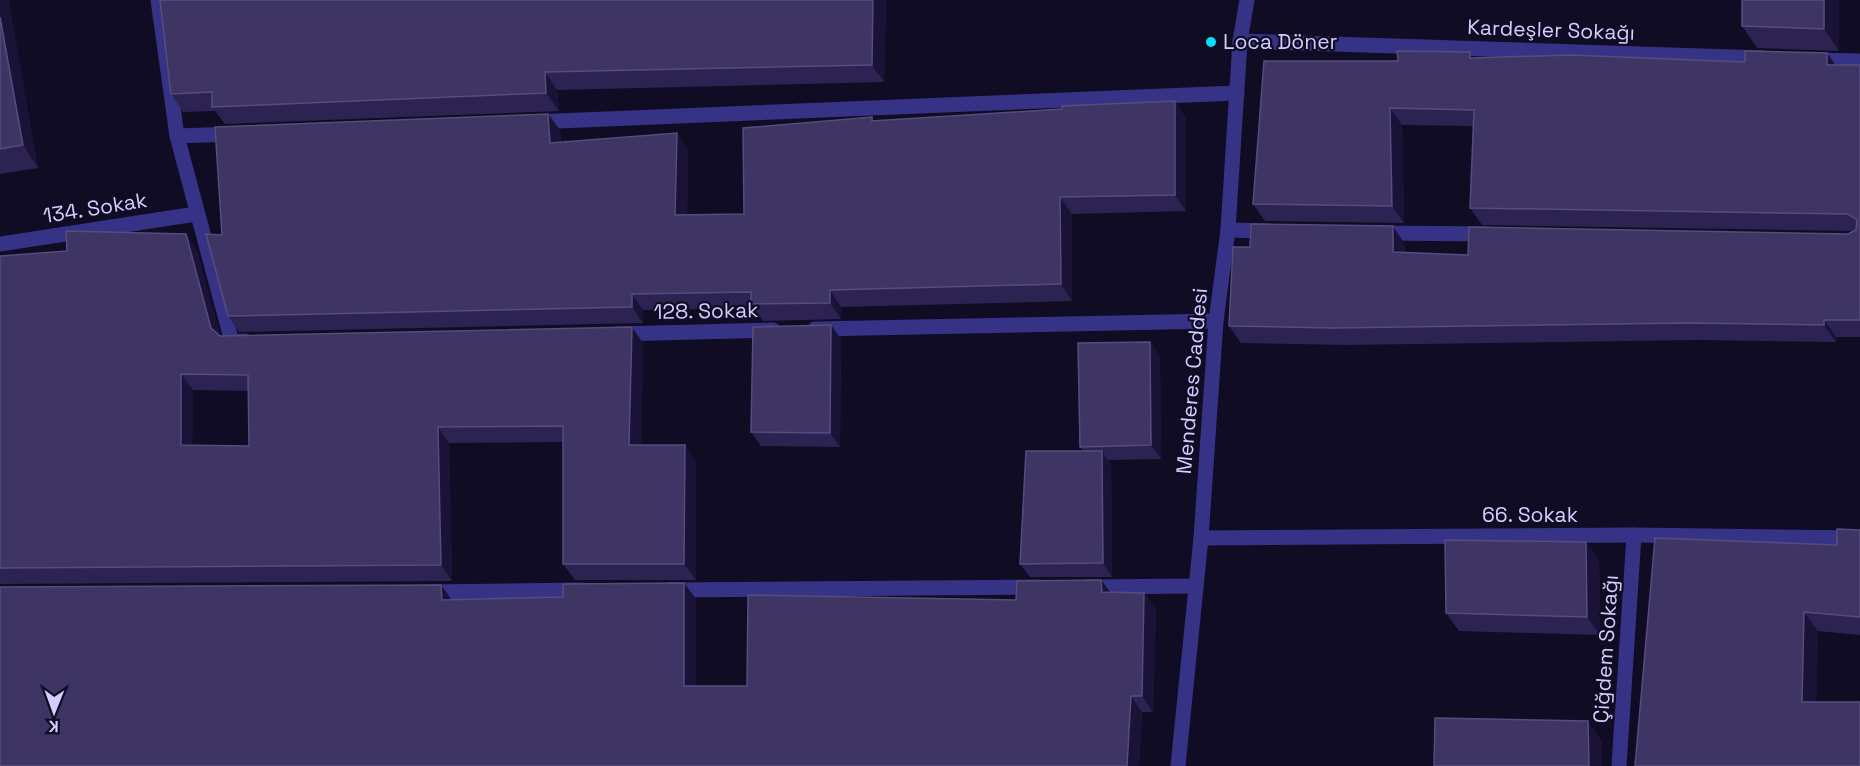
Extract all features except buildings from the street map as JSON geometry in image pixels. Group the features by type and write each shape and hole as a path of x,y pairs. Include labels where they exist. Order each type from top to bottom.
{"street":[{"name":"Menderes Caddesi","path":"1178,766 1201,538 1216,321 1228,230 1240,41 1247,0"},
{"path":"163,2 177,136 196,214 232,342 256,341"},
{"name":"Kardeşler Sokağı","path":"1240,41 1777,59"},
{"path":"1800,60 1860,62"},
{"path":"523,122 1237,93"},
{"path":"177,136 249,133"},
{"name":"134. Sokak","path":"0,244 196,214"},
{"path":"1228,230 1288,231"},
{"path":"1359,232 1502,235"},
{"name":"128. Sokak","path":"604,334 1216,321"},
{"name":"66. Sokak","path":"1201,538 1634,535 1860,538"},
{"name":"Çiğdem Sokağı","path":"1619,766 1634,535"},
{"path":"1076,587 1196,586"},
{"path":"658,590 1052,587"},
{"path":"407,592 598,590"}],"place":[{"name":"Loca Döner","path":"1211,42"}]}
